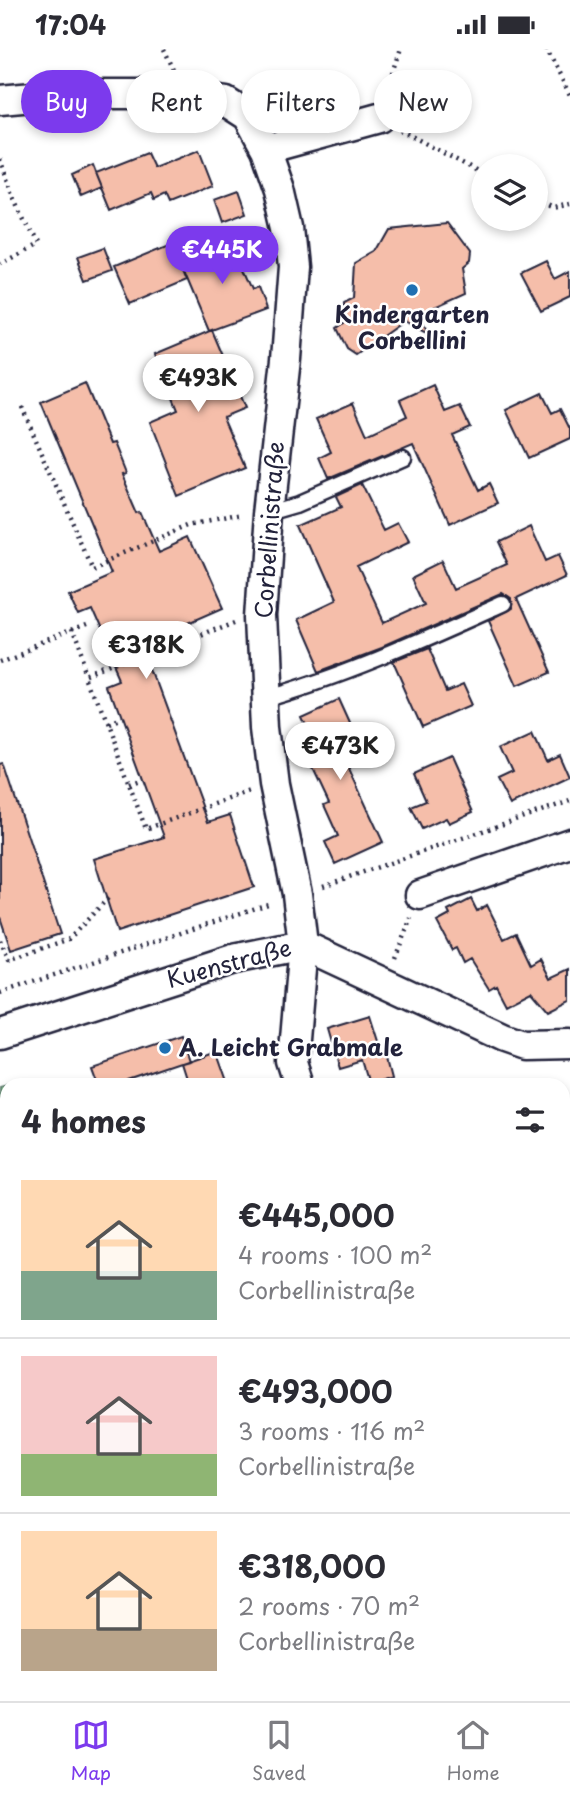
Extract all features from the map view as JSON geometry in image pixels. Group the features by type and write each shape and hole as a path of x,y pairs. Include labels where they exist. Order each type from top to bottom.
{"street":[{"name":"Corbellinistraße","path":"0,100 66,94 160,94 226,102 248,116 266,149 280,189 289,228 292,267 262,615 264,698 274,784 297,894 303,945 293,1063 298,1078"},
{"path":"266,149 374,119"},
{"path":"420,895 570,843"},
{"name":"Kuenstraße","path":"0,1034 233,960 303,945 502,1038 522,1045 570,1044"}],"lane":[{"path":"269,510 300,502 403,457"},
{"path":"264,698 342,674 503,604"}],"path":[{"path":"394,70 401,49"},
{"path":"546,49 570,95"},
{"path":"407,133 471,168"},
{"path":"0,159 36,245 0,264"},
{"path":"548,205 553,208 570,204"},
{"path":"22,407 92,567 191,525 269,510"},
{"path":"89,678 238,619 262,615"},
{"path":"0,660 87,627"},
{"path":"72,632 146,829 274,784"},
{"path":"106,722 120,717"},
{"path":"129,784 143,779"},
{"path":"0,940 9,960 69,939 111,895"},
{"path":"385,982 420,895"}],"building":[{"path":"199,150 213,186 168,204 164,195 154,200 151,193 111,210 96,173 147,153 154,168"},
{"path":"93,165 102,188 81,197 72,175"},
{"path":"239,191 247,214 222,223 214,200"},
{"name":"Kindergarten Corbellini","path":"447,223 470,254 469,263 462,269 466,293 419,314 428,334 404,321 356,355 347,349 337,328 344,323 344,303 354,298 356,263 376,252 389,229"},
{"path":"232,240 253,289 258,287 266,310 209,331 180,262"},
{"path":"172,243 187,280 130,304 114,267"},
{"path":"103,248 112,271 87,280 78,257"},
{"path":"546,261 555,279 570,271 570,297 541,311 521,273"},
{"path":"212,330 245,408 223,417 245,468 179,496 150,422 178,410 155,354"},
{"path":"85,383 110,444 114,443 126,473 122,474 139,513 142,512 159,551 190,537 222,608 142,643 208,822 230,815 254,887 117,932 94,859 164,837 109,686 122,681 90,608 78,613 68,591 112,572 41,402"},
{"path":"433,385 445,412 460,406 470,427 452,435 478,490 489,484 498,503 450,525 413,443 328,479 319,458 331,452 316,419 353,403 367,435 407,416 400,400"},
{"path":"542,393 552,413 560,409 570,429 570,439 529,458 506,410"},
{"path":"362,485 384,530 398,523 408,542 356,567 382,623 426,603 413,575 443,560 456,588 507,565 496,542 529,526 545,562 558,556 567,575 516,599 549,672 517,686 488,621 511,609 511,599 503,594 382,647 318,671 296,620 334,602 300,525 341,507 336,497"},
{"path":"427,649 445,691 461,684 471,706 423,727 394,662"},
{"path":"339,699 363,752 345,760 383,842 335,864 325,842 338,836 324,805 329,803 305,752 318,746 304,715"},
{"path":"535,731 548,760 560,754 570,777 510,805 497,780 512,773 500,747"},
{"path":"449,758 473,812 449,823 446,818 422,829 411,807 426,801 414,774"},
{"path":"4,764 60,934 11,950 0,917 0,765"},
{"path":"471,899 477,911 487,905 504,939 516,933 531,965 541,959 551,978 570,969 570,1000 548,1011 531,991 506,1004 496,985 489,989 470,959 463,963 456,948 452,950 437,922 450,915 448,911"},
{"path":"370,1016 382,1054 386,1053 392,1076 367,1078 362,1060 338,1067 327,1029"},
{"name":"A. Leicht Grabmale","path":"181,1036 189,1061 217,1051 227,1078 187,1078 182,1063 138,1078 96,1078 92,1066"}],"place":[{"name":"Kindergarten Corbellini","path":"412,290"},
{"name":"A. Leicht Grabmale","path":"165,1048"}]}
